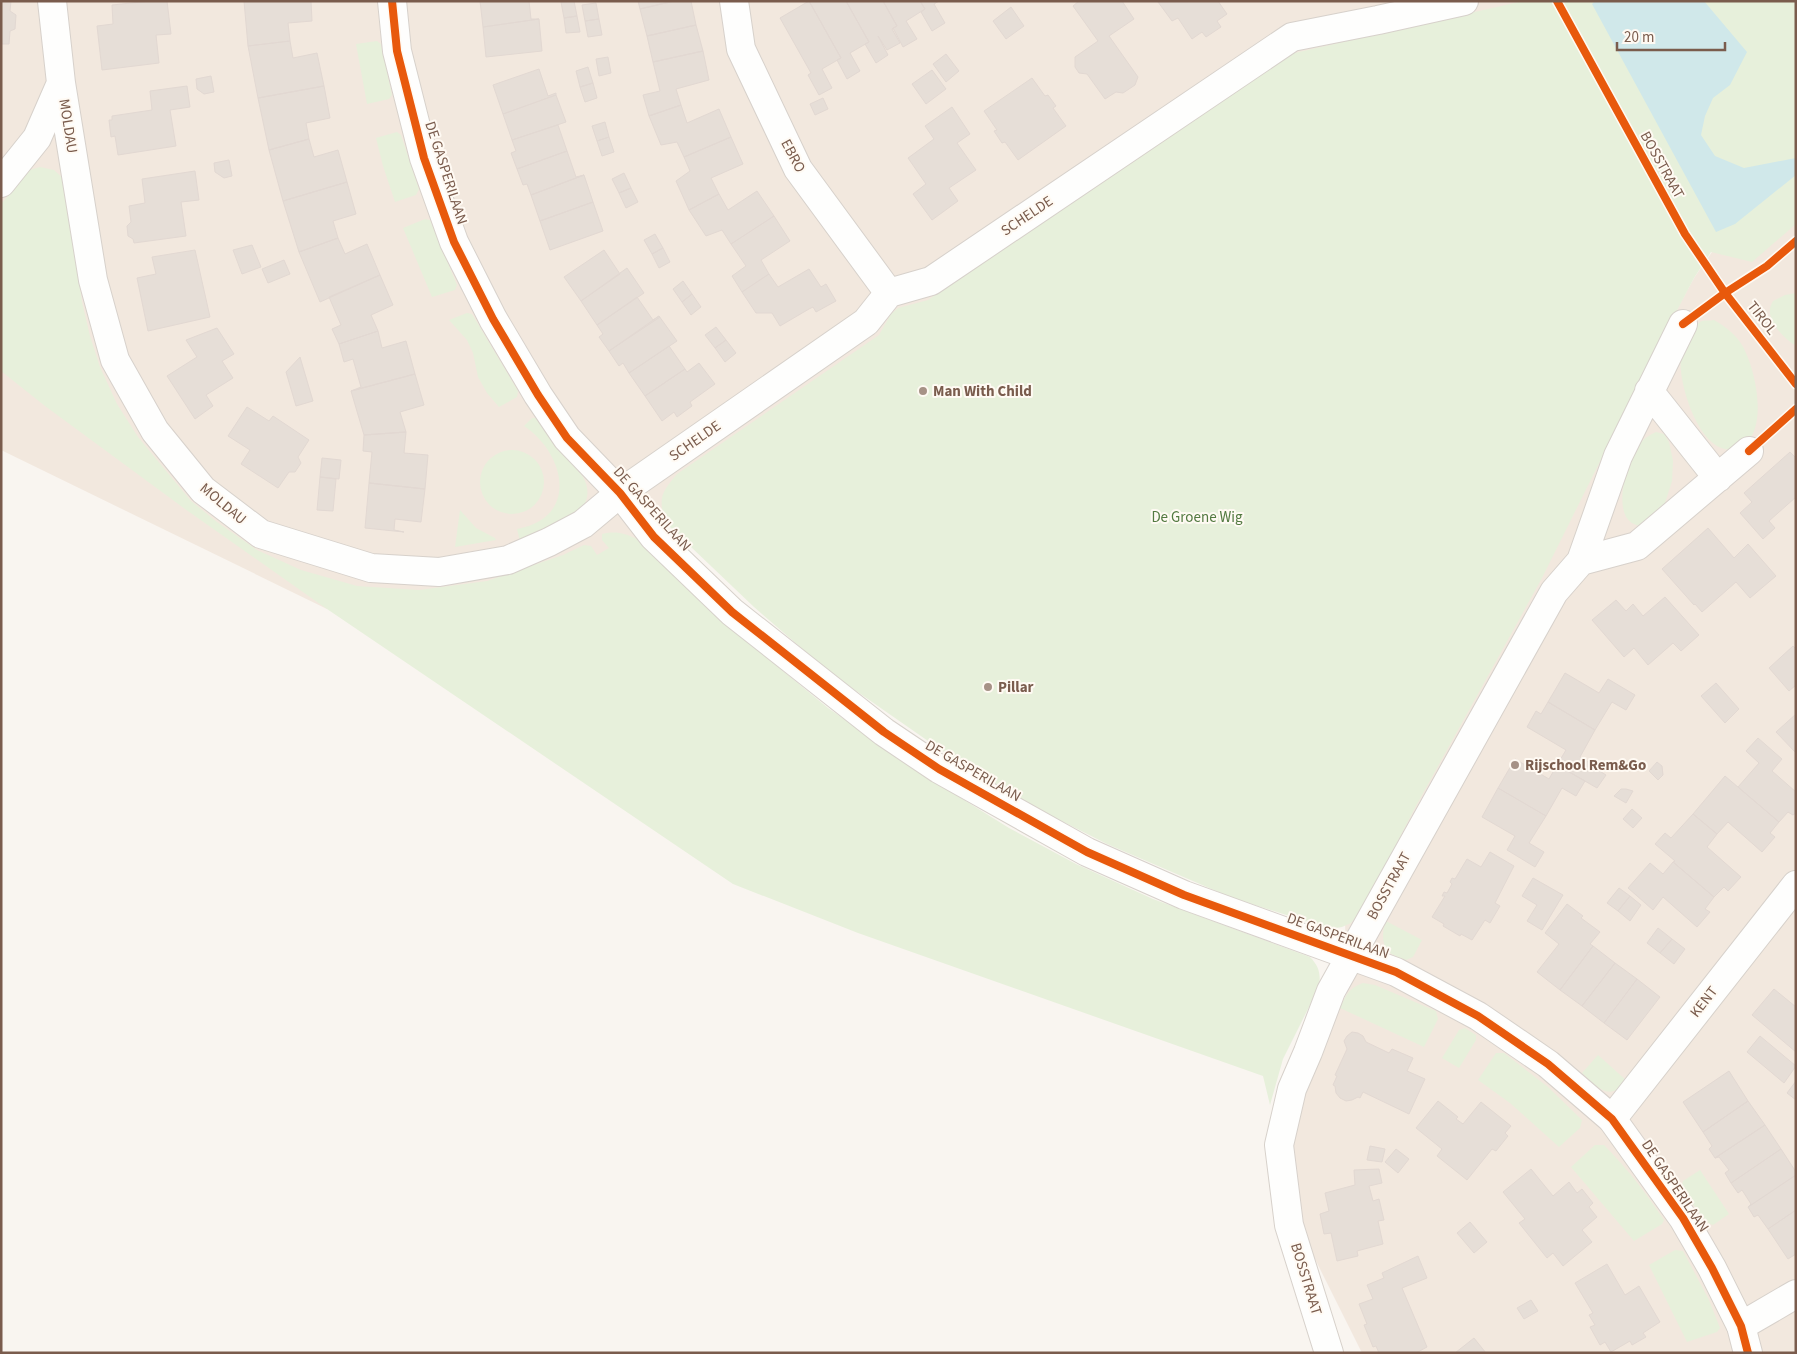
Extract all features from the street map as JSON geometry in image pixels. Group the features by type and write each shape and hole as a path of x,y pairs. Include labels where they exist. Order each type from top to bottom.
{"street":[{"name":"MOLDAU","path":"52,1 61,83 93,280 115,360 155,431 203,490 261,534 371,568 440,572 508,560 549,542 583,524 620,493"},
{"name":"DE GASPERILAAN","path":"392,1 397,51 424,158 454,242 492,319 538,395 568,438 620,493 654,536 732,612 884,732 939,769 1096,856 1184,894 1396,972 1478,1016 1548,1064 1612,1119 1683,1218 1712,1268 1741,1326 1748,1353"},
{"name":"EBRO","path":"734,1 741,49 798,169 889,293"},
{"name":"SCHELDE","path":"620,493 866,322 889,293 931,281 1292,37 1464,1"},
{"name":"MOLDAU","path":"1,183 37,138 61,83"},
{"name":"BOSSTRAAT","path":"1329,1353 1289,1225 1279,1145 1292,1089 1331,992 1375,911 1554,592 1581,561 1618,456 1683,324"},
{"path":"1649,391 1718,478"},
{"path":"1581,561 1636,546 1749,451"},
{"name":"KENT","path":"1612,1119 1796,885"},
{"path":"1741,1326 1796,1294"}],"shaded area":[{"path":"1,1 1524,1 705,484 632,553 494,619 327,609 1,450"},
{"path":"1796,182 1796,1353 1362,1353 1304,1237 1289,1158 1305,1079 1347,993 1345,922 1694,278 1712,252"}],"green space":[{"name":"De Groene Wig","path":"1523,1 1796,1 1796,224 1752,262 1711,252 1694,278 1639,383 1542,578 1416,806 1370,895 1351,923 1330,929 1230,897 1107,844 1034,807 941,750 829,672 754,607 667,523 662,509 663,494 677,474 879,335 891,314 898,308 928,300 1277,57"},
{"path":"377,41 381,44 392,95 389,99 367,104 356,44"},
{"path":"397,132 401,135 419,189 416,195 395,202 376,138"},
{"path":"40,167 54,170 66,181 82,302 100,367 117,404 138,437 191,501 217,522 257,550 301,570 357,586 419,590 487,581 563,555 584,545 591,546 597,555 609,548 602,540 602,534 620,533 637,539 721,620 828,708 932,780 1009,828 1076,864 1153,899 1310,957 1319,971 1319,987 1283,1059 1270,1105 1263,1076 858,933 733,884 327,609 185,509 45,406 1,371 1,204 30,170"},
{"path":"425,219 430,220 457,285 455,290 432,297 403,228"},
{"path":"1796,293 1796,346 1782,335 1774,325 1770,309 1773,301 1785,295"},
{"path":"467,313 472,314 518,391 517,397 499,407 487,393 478,377 473,353 467,340 449,320"},
{"path":"1714,320 1734,335 1746,352 1755,381 1757,397 1758,413 1755,428 1750,439 1740,447 1727,449 1716,445 1706,437 1698,424 1686,396 1681,371 1682,352 1690,332 1700,322"},
{"path":"532,418 537,418 583,477 587,487 587,497 586,502 576,514 520,541 517,529 537,523 550,512 558,499 560,484 557,468 549,452 538,438 524,426"},
{"path":"1656,432 1664,434 1669,442 1673,461 1672,481 1664,506 1642,526 1632,523 1625,515 1623,492 1633,455 1646,437"},
{"path":"512,450 524,452 535,459 542,470 544,482 542,494 535,505 524,512 512,514 500,512 489,505 482,494 480,482 482,470 489,459 500,452"},
{"path":"460,510 476,528 496,540 455,547"},
{"path":"1386,921 1422,940 1413,957 1406,960 1393,955 1387,950 1383,938"},
{"path":"1363,983 1375,985 1436,1011 1438,1019 1424,1047 1340,1008 1348,992"},
{"path":"1465,1028 1476,1035 1476,1040 1459,1068 1442,1058 1459,1030"},
{"path":"1496,1053 1504,1053 1548,1087 1582,1120 1580,1128 1559,1147 1510,1103 1478,1080"},
{"path":"1598,1055 1627,1081 1615,1091 1609,1092 1599,1088 1582,1073"},
{"path":"1595,1145 1604,1145 1636,1181 1664,1220 1662,1224 1634,1241 1571,1167"},
{"path":"1700,1170 1729,1214 1713,1225 1707,1223 1681,1188 1683,1181"},
{"path":"1675,1250 1683,1251 1709,1300 1720,1328 1717,1332 1687,1342 1649,1265"}],"water":[{"path":"1595,1 1704,1 1747,52 1730,85 1713,98 1705,116 1701,135 1715,156 1744,168 1796,158 1796,175 1735,224 1716,232 1592,4"}],"building":[{"path":"1,1 11,1 10,11 16,15 15,29 10,31 9,44 1,44"},
{"path":"167,1 171,34 156,35 159,63 102,70 97,26 113,24 112,5"},
{"path":"244,1 311,1 312,21 288,23 290,41 248,46"},
{"path":"480,1 529,1 531,19 539,19 483,27"},
{"path":"574,1 577,16 564,18 561,2"},
{"path":"638,1 674,1 640,9"},
{"path":"674,1 691,1 696,25 647,36 640,9"},
{"path":"809,1 846,1 869,42 850,53 860,71 847,79 837,60 841,58"},
{"path":"809,1 841,58 822,69 832,88 819,95 808,75 811,73 780,18"},
{"path":"846,1 883,1 897,26 892,29 900,43 887,50 878,36 888,55 876,63 865,44 869,42"},
{"path":"883,1 920,1 925,9 906,21 917,39 903,47 893,28 897,26"},
{"path":"920,1 939,1 934,4 945,23 932,31 921,12 925,9"},
{"path":"1079,1 1122,1 1134,19 1109,36 1138,77 1135,85 1123,93 1116,92 1105,99 1087,74 1079,73 1075,67 1075,57 1098,41 1073,6"},
{"path":"1218,1 1227,14 1217,21 1221,27 1206,37 1202,32 1192,39 1178,18 1172,21 1158,2"},
{"path":"596,3 599,19 585,21 582,5"},
{"path":"1011,7 1024,26 1006,39 993,21"},
{"path":"577,16 580,32 566,33 564,18"},
{"path":"539,19 542,51 486,57 483,27"},
{"path":"599,19 602,35 588,37 585,21"},
{"path":"696,25 703,51 653,62 647,36"},
{"path":"290,41 293,58 317,53 324,86 258,98 248,46"},
{"path":"703,51 709,80 676,89 681,105 649,116 643,95 660,91 653,62"},
{"path":"946,54 959,71 946,82 933,64"},
{"path":"608,57 611,73 599,76 596,59"},
{"path":"588,67 593,83 580,87 576,71"},
{"path":"539,69 548,96 556,93 556,95 503,114 493,85"},
{"path":"932,70 946,89 926,104 912,84"},
{"path":"211,76 214,92 204,94 197,89 196,79"},
{"path":"1032,78 1045,96 1048,95 1056,106 1053,108 1066,126 1018,160 1005,142 1002,143 994,131 997,130 984,111"},
{"path":"593,83 597,98 585,102 580,87"},
{"path":"187,86 190,107 170,110 176,146 118,155 115,136 111,137 109,120 112,120 112,116 152,110 150,91"},
{"path":"324,86 330,118 306,123 309,139 269,150 258,98"},
{"path":"556,95 566,122 512,140 503,114"},
{"path":"823,98 828,109 815,115 810,104"},
{"path":"681,105 687,123 719,109 731,137 684,157 677,142 661,145 649,116"},
{"path":"952,107 970,134 957,143 976,170 949,188 958,201 932,220 913,194 926,184 908,158 934,139 925,126"},
{"path":"605,122 609,137 597,141 592,126"},
{"path":"558,125 567,151 517,169 511,153 516,151 512,140"},
{"path":"609,137 614,152 602,156 597,141"},
{"path":"731,137 743,164 711,178 719,194 689,210 676,181 690,171 684,157"},
{"path":"309,139 314,157 338,150 347,182 283,201 269,150"},
{"path":"567,151 576,177 584,175 531,195 527,184 523,185 517,169"},
{"path":"229,160 232,176 224,178 215,172 214,163"},
{"path":"195,171 199,200 181,202 186,236 134,243 133,239 128,236 127,226 131,222 129,206 145,203 142,179"},
{"path":"624,173 631,188 619,193 612,179"},
{"path":"584,175 593,202 540,221 531,195"},
{"path":"347,182 356,214 333,221 338,238 299,252 283,201"},
{"path":"631,188 638,202 626,208 619,193"},
{"path":"757,191 774,216 731,244 722,230 706,236 689,210 719,194 728,210"},
{"path":"593,202 603,231 550,250 540,221"},
{"path":"774,216 790,241 761,260 769,274 742,292 732,276 746,266 731,244"},
{"path":"655,234 663,248 652,254 644,240"},
{"path":"338,238 345,254 367,244 380,275 320,302 299,252"},
{"path":"252,245 261,267 242,274 233,250"},
{"path":"663,248 670,262 659,268 652,254"},
{"path":"195,250 210,317 148,331 137,278 156,274 152,257"},
{"path":"604,250 620,274 581,301 564,277"},
{"path":"284,260 290,274 268,283 262,269"},
{"path":"627,268 644,293 597,325 581,301"},
{"path":"809,269 821,287 826,284 836,301 816,312 813,307 780,326 772,313 756,313 742,292 769,274 778,287"},
{"path":"380,275 393,305 371,315 378,331 339,344 332,329 341,325 329,297"},
{"path":"683,281 692,294 682,302 673,289"},
{"path":"692,294 701,307 691,315 682,302"},
{"path":"637,297 653,320 660,317 609,351 599,337 603,334 597,325"},
{"path":"659,316 677,341 629,373 623,363 619,366 609,351"},
{"path":"716,327 726,340 715,348 705,335"},
{"path":"217,328 234,354 222,361 233,378 206,395 213,406 195,419 167,376 197,357 186,340"},
{"path":"378,331 382,348 406,341 415,374 351,391 361,387 353,359 344,362 339,344"},
{"path":"726,340 736,353 725,362 715,348"},
{"path":"669,346 685,369 645,396 629,373"},
{"path":"300,357 313,401 296,406 286,372"},
{"path":"699,363 715,384 690,402 692,406 677,417 674,412 662,421 645,396 685,369 687,372"},
{"path":"415,374 424,405 400,412 406,432 364,435 351,391"},
{"path":"247,407 269,421 273,416 309,440 298,457 301,463 295,472 289,472 278,488 241,464 250,450 228,436"},
{"path":"406,432 404,453 428,455 425,489 369,483 372,452 363,451 364,435"},
{"path":"1790,452 1796,458 1796,497 1769,521 1775,528 1763,539 1740,513 1752,502 1744,493"},
{"path":"322,458 341,460 339,479 320,477"},
{"path":"320,477 336,479 333,511 317,510"},
{"path":"369,483 425,489 421,522 395,519 394,530 404,532 365,528"},
{"path":"1708,528 1734,558 1748,544 1776,576 1750,598 1736,582 1702,612 1662,569"},
{"path":"1665,597 1699,635 1681,651 1673,643 1648,665 1634,648 1624,657 1592,620 1616,600 1626,611 1633,604 1643,616"},
{"path":"1793,646 1796,649 1796,685 1789,691 1769,668"},
{"path":"1565,673 1599,693 1608,679 1635,695 1626,710 1612,702 1595,730 1548,702"},
{"path":"1716,683 1739,709 1725,723 1701,696"},
{"path":"1548,702 1595,730 1580,757 1606,775 1597,788 1557,765 1566,750 1527,727 1536,711 1541,714"},
{"path":"1796,714 1796,753 1776,732"},
{"path":"1758,738 1782,759 1772,771 1796,792 1796,813 1793,815 1788,812 1779,822 1738,787 1759,763 1746,751"},
{"path":"1515,759 1549,779 1557,765 1585,781 1576,796 1562,788 1546,816 1498,788"},
{"path":"1657,762 1662,766 1663,775 1658,780 1649,771"},
{"path":"1725,776 1779,822 1770,833 1775,837 1762,852 1728,822 1717,834 1693,814"},
{"path":"1498,788 1546,816 1529,843 1544,852 1535,867 1507,850 1515,836 1482,817"},
{"path":"1621,789 1633,791 1626,803 1614,796"},
{"path":"1632,809 1642,818 1633,828 1623,819"},
{"path":"1693,814 1717,834 1707,847 1741,877 1728,891 1724,887 1714,897 1655,844 1665,833 1671,838"},
{"path":"1490,852 1514,866 1495,903 1500,906 1490,923 1485,920 1472,940 1461,934 1460,936 1432,917 1445,896 1442,896 1444,892 1447,893 1452,884 1450,882 1452,878 1455,879 1467,859 1481,867"},
{"path":"1673,862 1714,897 1705,909 1710,912 1697,927 1663,897 1653,910 1628,888 1650,863 1663,874"},
{"path":"1533,878 1563,895 1542,930 1527,921 1537,905 1522,896"},
{"path":"1619,888 1630,896 1618,911 1607,903"},
{"path":"1630,896 1641,905 1630,921 1618,911"},
{"path":"1567,904 1583,916 1581,918 1600,932 1590,944 1593,946 1560,990 1537,972 1559,944 1545,933"},
{"path":"1658,928 1672,939 1660,953 1647,943"},
{"path":"1672,939 1685,949 1674,964 1660,953"},
{"path":"1593,946 1615,963 1582,1006 1560,990"},
{"path":"1615,963 1637,979 1604,1023 1582,1006"},
{"path":"1637,979 1660,997 1627,1040 1604,1023"},
{"path":"1774,989 1796,1007 1796,1052 1752,1015"},
{"path":"1352,1032 1358,1033 1363,1036 1366,1042 1389,1053 1392,1049 1413,1058 1407,1071 1425,1079 1409,1114 1363,1092 1360,1098 1346,1101 1336,1093 1335,1086 1333,1085 1337,1076 1335,1075 1347,1049 1344,1041"},
{"path":"1760,1036 1796,1066 1784,1083 1747,1052"},
{"path":"1729,1071 1748,1101 1703,1132 1683,1102"},
{"path":"1796,1081 1796,1100 1787,1093"},
{"path":"1438,1101 1458,1117 1456,1119 1463,1124 1481,1102 1511,1126 1505,1133 1508,1136 1496,1151 1492,1149 1467,1180 1437,1156 1442,1149 1416,1128"},
{"path":"1748,1101 1765,1125 1715,1158 1709,1149 1712,1146 1703,1132"},
{"path":"1765,1125 1781,1149 1731,1183 1725,1173 1729,1170 1719,1157 1715,1158"},
{"path":"1370,1146 1385,1149 1382,1162 1367,1160"},
{"path":"1396,1149 1409,1159 1398,1173 1385,1162"},
{"path":"1781,1149 1796,1175 1748,1207 1751,1204 1742,1190 1738,1193 1731,1183"},
{"path":"1379,1169 1382,1183 1369,1186 1373,1201 1379,1199 1384,1220 1378,1221 1383,1244 1357,1251 1358,1256 1337,1261 1331,1233 1324,1234 1320,1214 1329,1211 1325,1193 1355,1185 1354,1170"},
{"path":"1531,1169 1553,1196 1569,1182 1577,1193 1582,1189 1593,1203 1589,1207 1597,1217 1582,1230 1592,1242 1563,1266 1553,1253 1547,1258 1519,1223 1525,1219 1503,1192"},
{"path":"1796,1175 1796,1210 1768,1229 1758,1215 1754,1217 1748,1207"},
{"path":"1796,1210 1796,1254 1788,1259 1768,1229"},
{"path":"1470,1222 1487,1242 1474,1253 1457,1233"},
{"path":"1418,1256 1427,1278 1402,1288 1427,1347 1416,1353 1379,1353 1376,1346 1373,1347 1364,1325 1367,1324 1359,1304 1373,1299 1367,1285 1384,1278 1382,1273"},
{"path":"1607,1264 1625,1295 1639,1286 1660,1322 1643,1333 1646,1337 1632,1345 1630,1341 1611,1352 1605,1342 1600,1345 1590,1327 1595,1325 1589,1315 1593,1313 1575,1283"},
{"path":"1531,1300 1538,1311 1524,1319 1517,1308"},
{"path":"1474,1338 1486,1353 1455,1353"}],"cycle path":[{"path":"392,1 397,51 424,158 454,242 493,319 538,395 567,438 620,493 654,537 732,612 884,732 939,769 1087,852 1184,895 1396,972 1478,1016 1548,1064 1612,1119 1683,1218 1712,1268 1741,1326 1748,1353"},
{"path":"1557,1 1685,234 1725,293 1683,324"},
{"name":"TIROL","path":"1796,241 1767,266 1725,293 1796,384"},
{"path":"1749,451 1796,409"}],"place":[{"name":"Man With Child","path":"923,391"},
{"name":"Pillar","path":"988,687"},
{"name":"Rijschool Rem&Go","path":"1515,765"}]}
